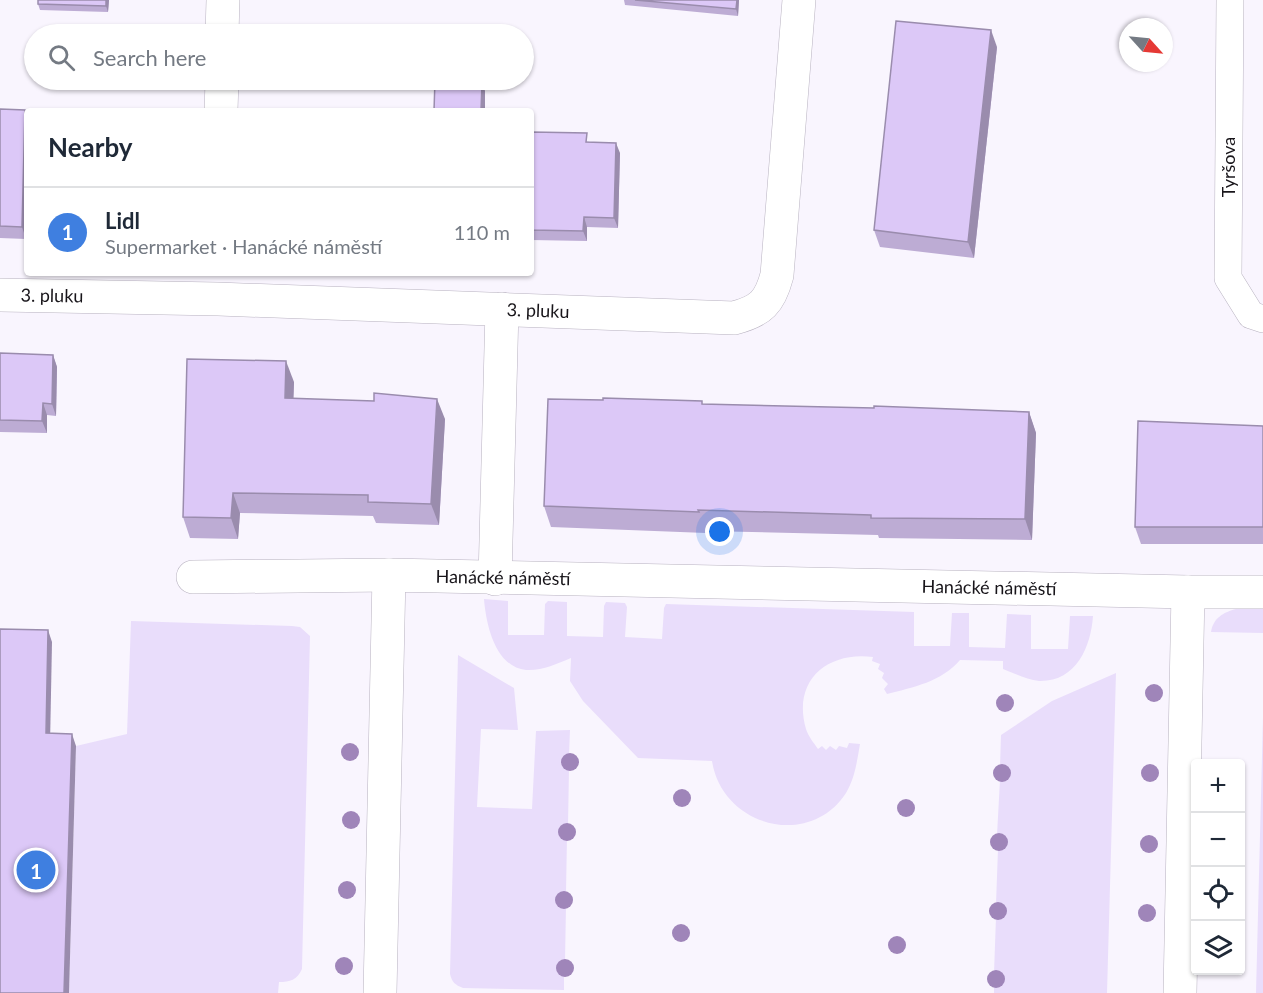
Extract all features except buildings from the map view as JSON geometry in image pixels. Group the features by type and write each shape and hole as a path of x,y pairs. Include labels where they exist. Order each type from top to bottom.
{"street":[{"path":"222,24 223,0"},
{"name":"3. pluku","path":"0,296 218,286 502,309 734,318 749,314 762,306 772,292 777,275 799,0"},
{"path":"221,108 222,90"},
{"path":"495,579 502,309"},
{"path":"380,993 389,575"},
{"name":"Hanácké náměstí","path":"192,578 389,575 495,579 1263,592"},
{"path":"1180,993 1188,592"}],"lane":[{"name":"Tyršova","path":"1230,0 1228,278 1251,315 1263,319"}],"shaded area":[{"path":"484,599 508,601 508,635 544,635 545,604 548,601 567,602 567,636 603,637 606,602 625,603 627,607 625,637 662,639 666,604 914,612 914,646 950,646 952,613 969,613 969,647 1005,648 1007,614 1031,615 1031,649 1068,649 1070,616 1093,616 1089,639 1079,660 1063,676 1052,680 1039,681 1021,676 1003,669 1003,661 960,660 936,679 887,694 884,689 888,684 882,678 884,673 878,669 880,664 872,661 873,657 856,656 828,664 809,684 804,697 803,712 806,729 818,749 822,746 826,750 830,746 836,750 839,746 847,748 849,743 860,744 855,769 846,793 830,811 811,821 790,825 769,823 749,815 732,801 719,783 712,761 638,758 583,701 570,681 571,658 549,667 532,670 515,667 507,661 494,643"},
{"path":"1236,609 1263,609 1263,633 1211,632 1220,616"},
{"path":"131,621 292,626 300,627 310,636 302,969 293,980 279,982 278,993 69,993 76,746 127,734"},
{"path":"458,655 514,688 518,730 481,729 477,807 532,809 536,731 570,730 569,755 576,763 569,769 568,825 573,827 573,836 567,837 566,892 573,899 571,904 566,906 565,961 571,968 569,973 564,975 564,990 463,988 454,983 450,974"},
{"path":"1116,673 1107,993 994,993 994,986 989,984 988,979 989,974 994,973 996,917 989,911 991,906 996,904 998,849 991,842 997,835 1000,780 995,778 993,773 1000,767 1001,735 1052,701"},
{"path":"1263,717 1263,993 1256,993"}],"place":[{"name":"Lidl","path":"36,870"}]}
